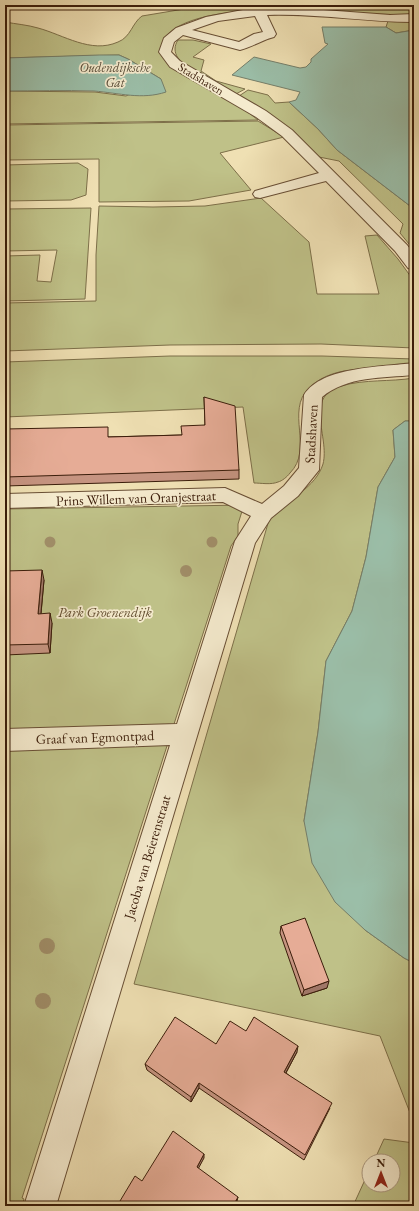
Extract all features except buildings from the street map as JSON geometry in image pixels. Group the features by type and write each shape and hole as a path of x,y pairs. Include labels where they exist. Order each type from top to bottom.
{"street":[{"name":"Stadshaven","path":"414,18 374,17 275,10 259,11 218,17 197,23 180,31 168,40 166,52 175,64 261,114 287,133 401,248 414,265"},
{"path":"180,31 240,46 258,36 270,34 259,11"},
{"path":"260,194 330,175"},
{"name":"Stadshaven","path":"264,513 291,491 309,470 313,396 325,384 350,376 414,368"},
{"name":"Prins Willem van Oranjestraat","path":"5,502 225,495 264,513"},
{"name":"Jacoba van Beierenstraat","path":"40,1206 184,734 245,541 264,513"},
{"name":"Graaf van Egmontpad","path":"5,740 184,734"}],"green space":[{"path":"208,5 414,5 414,15 244,11 192,20 169,33 162,42 161,54 170,66 245,110 258,120 5,124 5,91 95,92 126,96 161,79 119,55 5,58 5,22 38,28 88,45 98,46 108,45 122,40 142,16"},
{"path":"388,21 414,21 414,30 396,33 386,27"},
{"path":"178,40 193,40 211,44 193,57 204,60 201,71 216,81 245,89 236,94 182,62 178,58 175,49"},
{"path":"248,90 268,95 275,103 289,102 318,129 337,150 414,209 414,250 400,233 403,224 339,161 319,157 290,130 257,106 239,96"},
{"path":"258,121 284,137 220,153 251,190 189,201 99,202 99,159 5,160 5,125"},
{"path":"78,163 88,169 86,195 71,200 5,201 5,165"},
{"path":"261,198 309,242 317,294 379,294 365,236 377,235 398,259 414,281 414,348 321,344 170,345 5,351 5,303 96,301 96,255 99,206 205,206"},
{"path":"91,208 85,299 5,301 5,256 40,255 37,281 51,282 57,250 5,251 5,209"},
{"path":"170,356 322,356 414,359 414,362 333,374 320,379 309,388 302,397 299,408 300,453 297,463 284,479 266,484 254,483 243,407 5,417 5,362"},
{"path":"414,378 414,421 405,421 393,430 395,457 378,487 366,557 352,611 326,661 318,732 304,821 365,930 404,958 414,963 414,1123 380,1036 134,984 271,513 294,498 308,486 314,480 323,464 324,453 320,408 323,399 330,391 341,386 368,381"},
{"name":"Park Groenendijk","path":"244,505 238,524 238,536 231,546 22,1198 24,1199 22,1206 5,1206 5,509"},
{"path":"384,1139 414,1143 414,1206 353,1206 361,1188 361,1193 401,1193 401,1153 378,1153"}],"water":[{"path":"322,27 386,27 396,33 414,30 414,209 337,150 318,129 289,102 296,100 300,92 232,75 254,57 300,68 306,67 311,62 311,59 328,44 325,43"},
{"name":"Oudendijksche Gat","path":"119,55 128,59 161,79 166,92 148,96 139,96 94,91 5,91 5,58"},
{"path":"405,421 414,421 414,963 404,958 365,930 335,902 312,863 304,821 318,732 326,661 352,611 366,557 378,487 395,457 393,430"}]}
